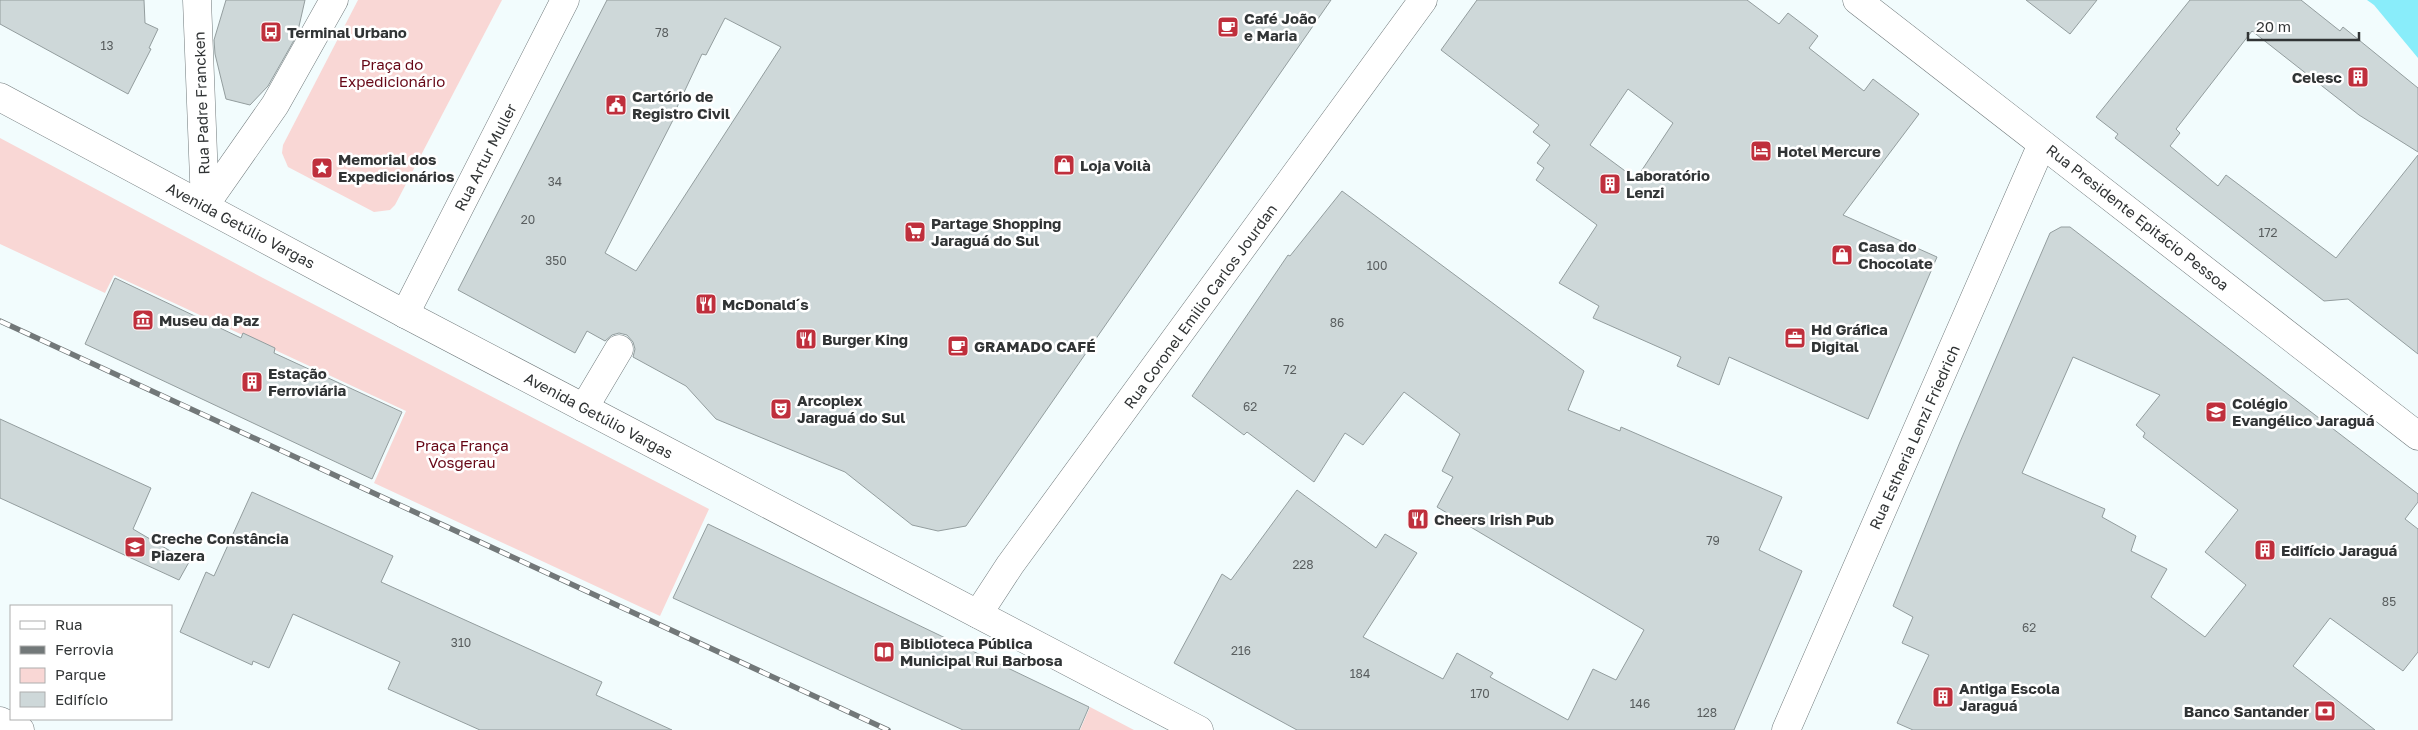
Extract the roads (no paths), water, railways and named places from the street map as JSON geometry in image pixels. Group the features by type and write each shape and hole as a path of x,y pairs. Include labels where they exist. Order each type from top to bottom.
{"main road":[{"name":"Rua Padre Francken","path":"197,0 205,206"},
{"path":"205,206 275,105 334,0"},
{"name":"Rua Artur Muller","path":"405,314 565,0"},
{"name":"Rua Coronel Emilio Carlos Jourdan","path":"978,614 1010,565 1423,0"},
{"name":"Rua Presidente Epitácio Pessoa","path":"1857,0 2418,436"},
{"name":"Avenida Getúlio Vargas","path":"0,97 405,314 1199,730"},
{"name":"Rua Estheria Lenzi Friedrich","path":"1786,730 2042,144"},
{"path":"584,408 619,349"},
{"path":"0,721 20,730"}],"water":[{"path":"2367,0 2418,0 2418,58 2374,5"}],"railway":[{"path":"0,321 888,730"}],"place":[{"name":"Café João e Maria","path":"1228,27"},
{"name":"Terminal Urbano","path":"271,32"},
{"name":"Celesc","path":"2358,77"},
{"name":"Cartório de Registro Civil","path":"616,105"},
{"name":"Hotel Mercure","path":"1761,151"},
{"name":"Loja Voilà","path":"1064,165"},
{"name":"Memorial dos Expedicionários","path":"322,168"},
{"name":"Laboratório Lenzi","path":"1610,184"},
{"name":"Partage Shopping Jaraguá do Sul","path":"915,232"},
{"name":"Casa do Chocolate","path":"1842,255"},
{"name":"McDonald´s","path":"706,304"},
{"name":"Museu da Paz","path":"143,320"},
{"name":"Hd Gráfica Digital","path":"1795,338"},
{"name":"Burger King","path":"806,339"},
{"name":"GRAMADO CAFÉ","path":"958,346"},
{"name":"Estação Ferroviária","path":"252,382"},
{"name":"Arcoplex Jaraguá do Sul","path":"781,409"},
{"name":"Colégio Evangélico Jaraguá","path":"2216,412"},
{"name":"Cheers Irish Pub","path":"1418,519"},
{"name":"Creche Constância Piazera","path":"135,547"},
{"name":"Edifício Jaraguá","path":"2265,550"},
{"name":"Biblioteca Pública Municipal Rui Barbosa","path":"884,652"},
{"name":"Antiga Escola Jaraguá","path":"1943,697"},
{"name":"Banco Santander","path":"2325,711"}],"park label":[{"name":"Praça do Expedicionário","path":"392,72"},
{"name":"Praça França Vosgerau","path":"462,454"}]}
